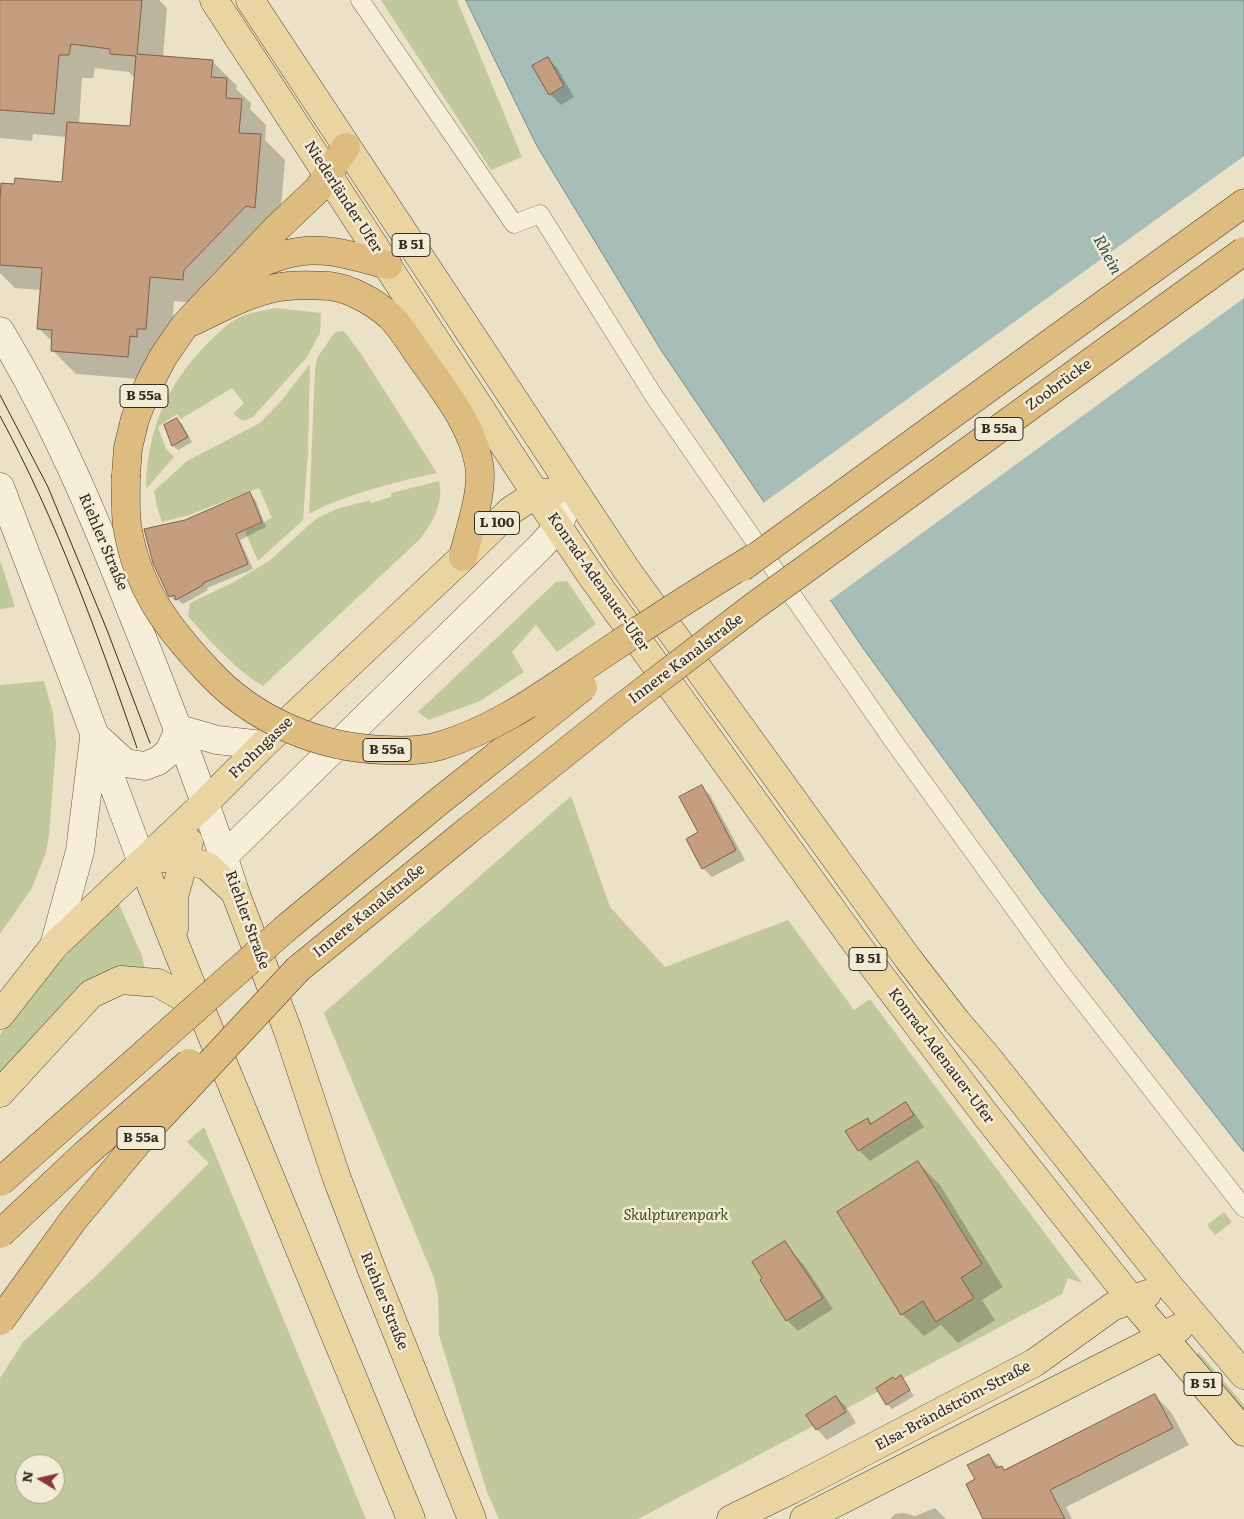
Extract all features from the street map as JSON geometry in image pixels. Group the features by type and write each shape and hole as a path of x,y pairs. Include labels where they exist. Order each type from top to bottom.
{"highway":[{"path":"235,273 276,229 318,189 346,147"},
{"path":"0,1182 286,928 548,714 755,557 1244,203"},
{"name":"B 55a","path":"388,265 333,252 316,250 296,252 235,273 185,325 163,357 148,386 128,448 126,475 127,524 135,560 155,607 220,684 257,712 294,731 328,742 369,749 408,751 438,746 509,717 668,611 755,557"},
{"name":"Zoobrücke","path":"753,608 1244,251"},
{"path":"185,325 263,291 281,286 331,286 352,293 376,305 390,317 448,397 471,436 480,465 479,485 476,506 463,558"},
{"name":"Innere Kanalstraße","path":"0,1234 84,1155 298,969 588,734 753,608"},
{"name":"B 55a","path":"0,1321 74,1219 148,1130 298,969"}],"main road":[{"name":"Niederländer Ufer","path":"214,0 536,494"},
{"name":"Niederländer Ufer","path":"250,0 573,490"},
{"name":"Riehler Straße","path":"0,331 45,411 96,523 179,729 191,768 288,1031 336,1176 472,1519"},
{"path":"0,487 142,862 411,1519"},
{"path":"224,856 525,563 558,527 573,490 536,494"},
{"name":"Konrad-Adenauer-Ufer","path":"573,490 626,569 957,1022 988,1058 1195,1319 1244,1375"},
{"name":"Konrad-Adenauer-Ufer","path":"536,494 594,579 861,950 985,1114 1131,1299 1244,1432"},
{"name":"Frohngasse","path":"0,1015 54,946 205,804 263,745 463,558 510,511 536,494"},
{"path":"94,734 125,763 145,766 158,761 169,752 179,729 217,740 263,745"},
{"path":"54,946 80,851 94,734"},
{"path":"174,940 174,897 192,834 205,804"},
{"path":"142,862 162,858 184,858 207,866 236,892"},
{"path":"0,1093 91,994 121,980 158,983 200,1007"},
{"name":"Elsa-Brändström-Straße","path":"731,1519 1034,1363 1112,1307 1170,1287"},
{"name":"Elsa-Brändström-Straße","path":"804,1519 1195,1319"}],"street":[{"path":"360,0 514,224 540,214 654,396 894,742 1061,973 1244,1208"}],"green space":[{"path":"381,0 457,0 522,157 491,170"},
{"path":"275,308 321,313 320,333 307,357 253,417 243,421 233,414 244,403 232,388 181,419 177,414 158,427 166,449 174,457 146,489 150,448 155,429 161,411 180,377 206,345 229,324 247,314"},
{"path":"344,331 361,354 437,473 389,484 354,495 309,514 317,358 335,332"},
{"path":"310,364 308,453 303,520 258,561 245,531 272,518 259,488 189,515 162,522 154,491 187,461 260,423 281,401"},
{"path":"439,481 439,505 429,526 420,539 263,686 234,664 188,616 190,603 232,583 269,561 317,518 337,509 370,500 371,503 391,497 391,493"},
{"path":"0,560 15,607 0,609"},
{"path":"567,581 596,624 557,652 536,625 512,652 524,672 480,701 429,720 418,712 556,582"},
{"path":"44,681 53,713 56,744 49,835 46,852 32,888 0,934 0,685"},
{"name":"Skulpturenpark","path":"571,796 610,907 665,967 788,920 854,1010 870,999 1082,1283 1068,1278 1062,1294 638,1519 499,1519 487,1492 439,1335 438,1296 434,1278 324,1013"},
{"path":"118,902 142,956 145,971 128,971 0,1080 0,1035 5,1027 84,935"},
{"path":"204,1127 366,1519 0,1519 0,1378 23,1342 100,1272 209,1163 187,1142"},
{"path":"1224,1212 1232,1222 1215,1235 1207,1225"},
{"path":"1199,1352 1244,1405 1244,1413 1196,1355"}],"water":[{"name":"Rhein","path":"466,0 1244,0 1244,1152 1042,894 863,648 661,350 537,146"}],"pier":[{"path":"1244,156 1244,298 829,601 762,504"}],"building":[{"path":"0,0 142,0 137,54 213,60 211,77 227,78 226,98 242,99 239,133 261,134 255,208 246,206 184,270 183,280 150,277 146,329 137,329 137,337 130,336 128,357 51,351 52,330 37,329 42,268 0,265 0,199 1,183 14,184 15,178 62,182 67,122 130,126 136,56 110,54 110,49 71,44 69,55 59,55 54,114 0,110"},
{"path":"548,57 564,86 549,95 532,66"},
{"path":"177,418 188,437 172,446 164,425"},
{"path":"250,492 262,522 236,534 248,564 203,583 203,585 176,600 174,595 169,597 153,563 144,529 185,520"},
{"path":"702,785 736,850 702,869 686,839 698,832 679,797"},
{"path":"906,1102 914,1115 858,1151 845,1131 868,1118 870,1124"},
{"path":"918,1161 982,1264 961,1278 974,1298 936,1322 923,1301 901,1315 837,1212"},
{"path":"785,1241 823,1298 786,1321 760,1280 762,1278 752,1262"},
{"path":"901,1375 910,1390 886,1405 876,1388 893,1377 895,1379"},
{"path":"1155,1394 1173,1428 1050,1490 1065,1519 983,1519 966,1484 975,1479 967,1465 989,1454 996,1468 1002,1466 1004,1470"},
{"path":"836,1396 846,1412 816,1430 806,1415"}],"tram line":[{"path":"0,395 48,487 107,630 150,743"},
{"path":"0,416 21,456 58,537 92,621 137,748"}]}
